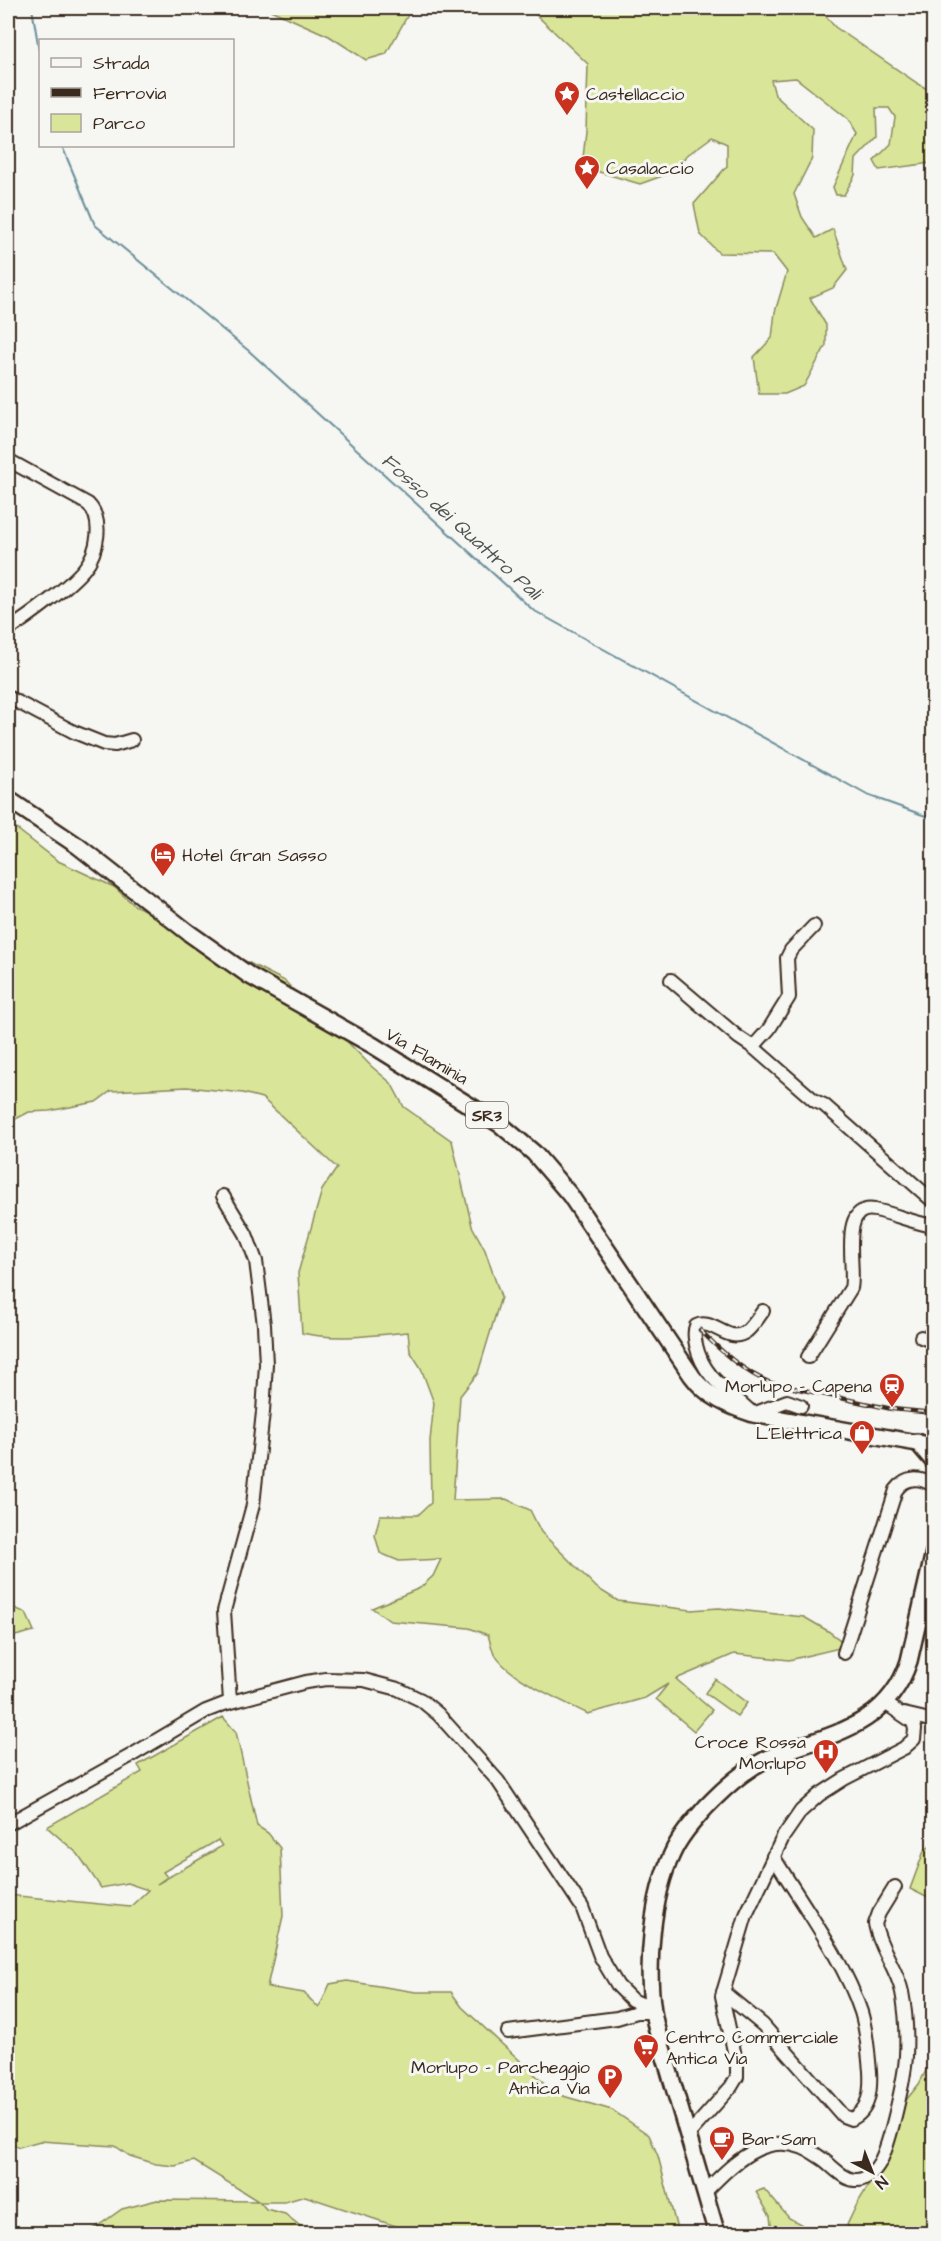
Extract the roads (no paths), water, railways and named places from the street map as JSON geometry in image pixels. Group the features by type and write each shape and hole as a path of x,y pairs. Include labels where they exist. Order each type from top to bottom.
{"main road":[{"name":"Via Flaminia","path":"8,799 78,846 189,933 250,976 374,1046 510,1131 534,1152 564,1187 698,1383 722,1402 753,1414 933,1446"},
{"path":"917,1442 933,1462"},
{"path":"717,2234 653,2010 652,1952 660,1891 669,1860 690,1825 724,1789 753,1765 843,1732 870,1716 885,1703 899,1685 907,1667 933,1551"}],"street":[{"path":"8,460 88,504 95,512 98,525 93,553 82,571 8,630"},
{"path":"8,697 74,732 104,744 115,745 132,740"},
{"path":"753,1047 769,1029 789,997 787,958 791,950 814,926"},
{"path":"671,980 815,1101 824,1105 933,1202"},
{"path":"223,1196 246,1234 256,1261 266,1364 253,1505 224,1611 230,1701"},
{"path":"808,1357 851,1288 853,1276 851,1230 853,1221 859,1214 874,1209 912,1222 933,1226"},
{"path":"763,1311 748,1330 735,1336 702,1323 696,1326 694,1331 701,1362 709,1376 753,1414 787,1401 801,1406"},
{"path":"921,1337 933,1342"},
{"path":"844,1653 896,1490 902,1482 912,1479 924,1481 933,1486"},
{"path":"919,1616 929,1606 933,1597"},
{"path":"8,1824 132,1755 201,1713 230,1701 306,1682 335,1678 364,1680 388,1686 421,1700 457,1734 488,1770 514,1804 582,1906 600,1956 618,1986 632,2000 653,2010"},
{"path":"688,2134 731,2087 737,2077 737,2065 722,1996 746,1916 773,1856 792,1822 814,1799 844,1779 899,1751 913,1741 915,1726 903,1714 885,1703"},
{"path":"903,1714 933,1721"},
{"path":"723,1992 768,2030 843,2116 851,2119 860,2114 868,2100 870,2075 861,2013 834,1956 773,1856"},
{"path":"705,2192 745,2156 766,2145 779,2142 792,2143 811,2151 841,2174 853,2180 864,2179 877,2168 885,2151 906,2055 901,1988 875,1924 879,1913 896,1887"},
{"path":"508,2032 617,2018 640,2011 653,2010"}],"waterway":[{"name":"Fosso dei Quattro Pali","path":"32,8 39,50"},
{"name":"Fosso dei Quattro Pali","path":"62,147 95,225 249,351 533,610 867,795 934,819"}],"railway":[{"path":"700,1330 742,1367 771,1383 892,1409 934,1413"}],"place":[{"name":"Castellaccio","path":"567,117"},
{"name":"Casalaccio","path":"587,191"},
{"name":"Hotel Gran Sasso","path":"163,878"},
{"name":"Morlupo - Capena","path":"892,1409"},
{"name":"L‘Elettrica","path":"862,1456"},
{"name":"Croce Rossa Morlupo","path":"826,1775"},
{"name":"Centro Commerciale Antica Via","path":"646,2070"},
{"name":"Morlupo - Parcheggio Antica Via","path":"610,2100"},
{"name":"Bar Sam","path":"722,2162"}]}
